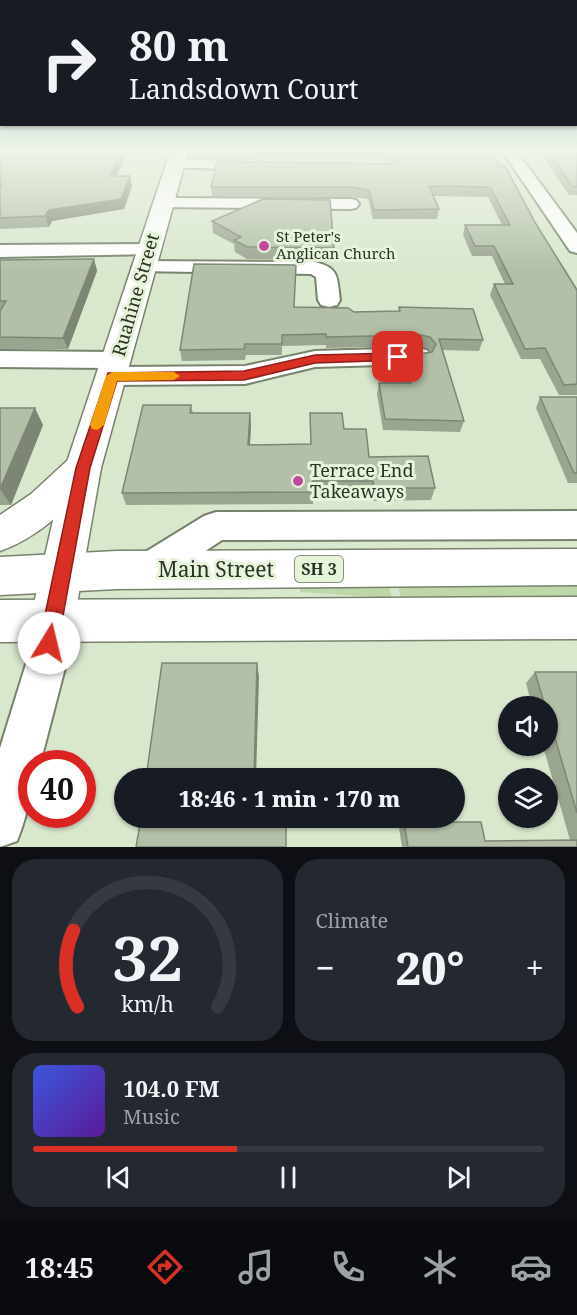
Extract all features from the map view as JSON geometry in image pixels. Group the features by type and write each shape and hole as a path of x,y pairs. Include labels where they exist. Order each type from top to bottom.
{"main road":[{"name":"Ruahine Street","path":"52,621 83,468 167,192"},
{"path":"0,534 21,525 36,514 83,468"},
{"name":"Main Street","path":"0,576 147,570 577,567"},
{"path":"0,621 577,618"}],"street":[{"path":"537,192 577,247"},
{"path":"163,203 350,204"},
{"path":"0,251 315,268 326,274 329,300"},
{"path":"0,359 244,375 315,359 418,356"},
{"path":"147,570 216,526 577,525"},
{"name":"Ruahine Street","path":"0,824 46,664 52,621"}],"green space":[{"path":"577,584 577,599 401,599 398,585"},
{"path":"389,586 392,598 300,592 300,587"}],"building":[{"path":"0,192 124,192 121,199 49,210 45,216 0,218"},
{"path":"369,192 431,192 439,209 374,210"},
{"path":"492,192 519,192 577,290 577,384 564,385 545,348 525,349 494,284 513,284 494,246 475,246 465,225 510,225"},
{"path":"263,199 330,200 334,248 247,247 234,240 241,237 212,221"},
{"path":"94,259 63,338 0,337 0,311 6,301 0,301 0,260"},
{"path":"194,264 296,265 294,307 348,308 354,312 400,311 399,307 473,309 483,340 439,339 464,421 385,419 379,383 411,383 405,356 432,352 436,344 430,337 420,335 326,337 326,334 282,335 282,344 245,344 244,349 180,350"},
{"path":"540,397 577,397 577,473 574,473"},
{"path":"143,405 191,405 190,413 250,413 248,445 311,444 310,413 342,413 344,429 366,429 369,457 428,456 435,488 374,488 373,481 313,481 313,492 122,493"},
{"path":"0,408 35,408 0,489"},
{"path":"162,663 257,663 254,768 147,768"},
{"path":"535,672 577,672 577,813 558,748 558,696 542,696"},
{"path":"465,822 481,822 485,841 577,840 577,847 408,847 405,828 465,828"},
{"path":"139,828 286,828 286,847 136,847"}],"slow traffic":[{"path":"97,425 112,376 174,376"}],"place":[{"name":"St Peter's Anglican Church","path":"264,246"},
{"name":"Terrace End Takeaways","path":"298,481"}],"route":[{"path":"49,643 70,523 83,468 112,376 244,375 315,359 398,357"}]}
